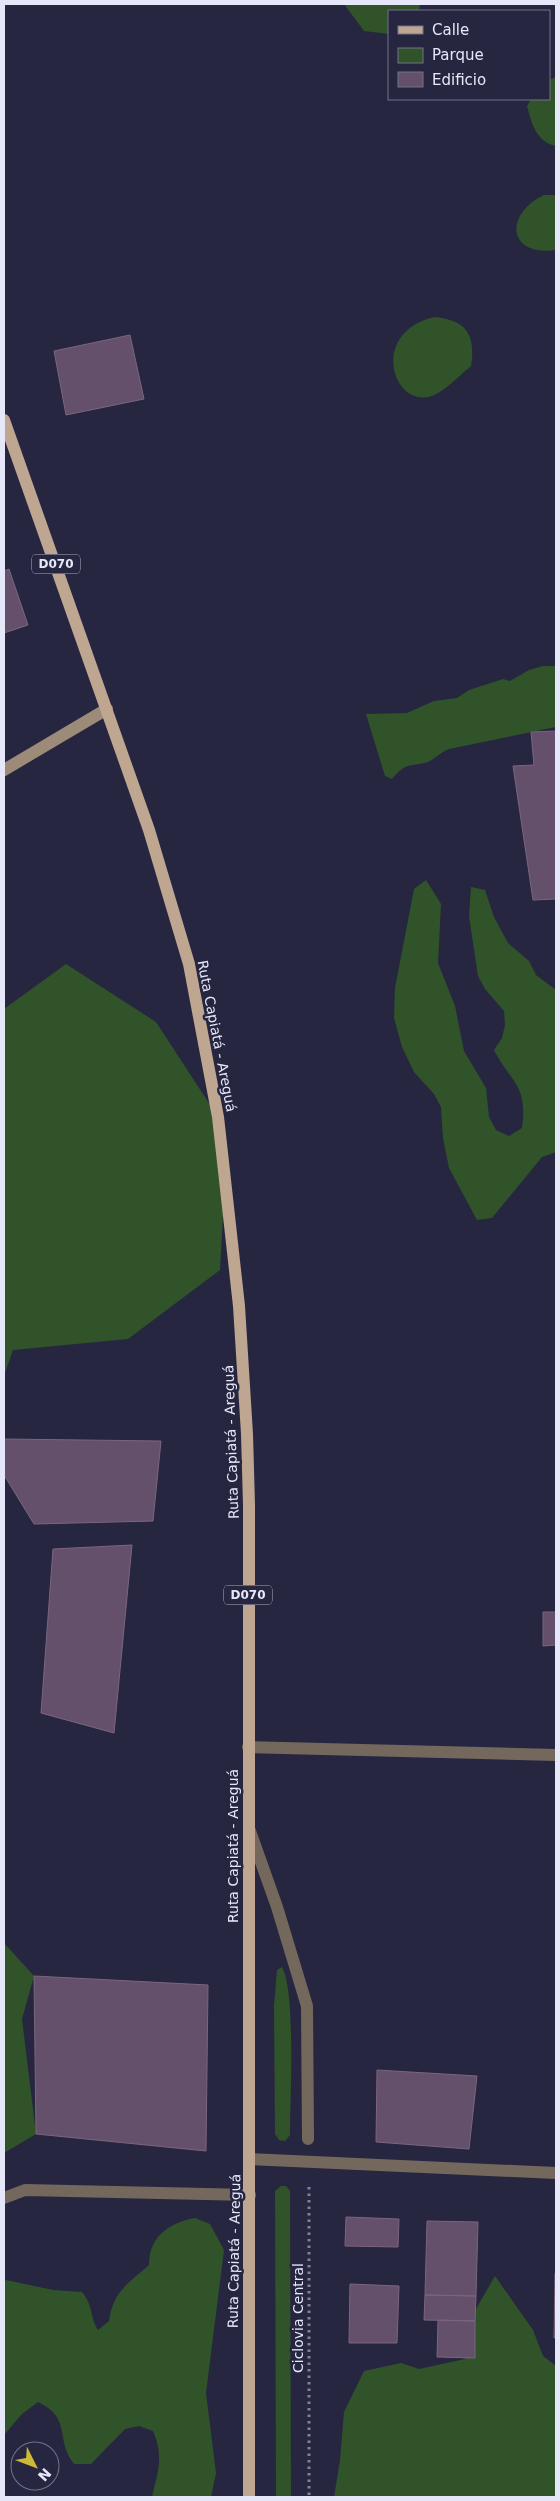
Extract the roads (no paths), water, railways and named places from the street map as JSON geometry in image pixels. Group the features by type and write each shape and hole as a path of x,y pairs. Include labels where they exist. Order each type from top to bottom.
{"main road":[{"name":"Ruta Capiatá - Areguá","path":"4,420 149,830 189,964 218,1117 239,1306 248,1434 249,2497"},
{"path":"4,770 107,709"}],"street":[{"path":"248,1747 556,1755"},
{"path":"248,1826 277,1907 307,2006 308,2139"},
{"path":"250,2159 556,2173"},
{"path":"4,2198 25,2190 250,2195"}]}
